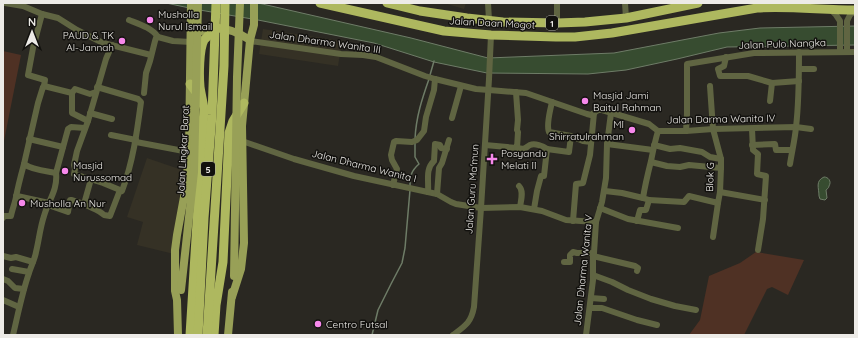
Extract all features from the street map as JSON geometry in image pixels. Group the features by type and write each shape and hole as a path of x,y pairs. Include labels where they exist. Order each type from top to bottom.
{"highway":[{"name":"5","path":"198,335 204,218 212,115 216,3"},
{"name":"5","path":"207,335 224,66 225,3"},
{"name":"Jalan Daan Mogot","path":"320,3 433,29 491,35 575,37 619,32 757,8 775,7 855,11"},
{"name":"Jalan Daan Mogot","path":"387,3 405,8 467,18 530,23 585,22 626,18 666,6 698,3"},
{"path":"394,3 405,8"},
{"path":"190,335 204,118 203,100 200,87 200,60 202,46 208,35 218,28"},
{"path":"190,84 203,100"},
{"path":"214,335 216,305 223,262 229,133 235,117 244,103"}],"main road":[{"name":"Jalan Lingkar Barat","path":"178,335 177,300 175,291 176,240 186,186 189,152 191,3"},
{"name":"Jalan Lingkar Barat","path":"177,300 181,290 194,172 198,3"},
{"path":"228,335 234,276 237,77 240,3"},
{"path":"232,297 241,269 244,243 242,126 250,41 254,24 254,3"},
{"path":"191,40 199,32 218,28 230,29 241,33 250,41"}],"street":[{"path":"488,3 489,20"},
{"path":"557,3 557,23"},
{"path":"625,3 626,18"},
{"path":"4,4 23,6 42,14 58,18 77,30 103,42 151,55"},
{"path":"830,10 836,15 840,22 840,50"},
{"path":"847,50 847,21 850,15 855,11"},
{"path":"3,218 4,216 11,216 38,103 44,86 45,80 28,75 42,14"},
{"path":"129,20 143,25 158,37 173,41 191,40"},
{"name":"Jalan Guru Ma'mun","path":"453,335 469,322 473,311 489,90 491,35"},
{"path":"144,93 146,73 156,38 158,37"},
{"name":"Jalan Dharma Wanita III","path":"250,41 341,54 376,57 430,78 461,86 489,90"},
{"path":"112,45 106,59 88,121 77,151 74,174 120,190"},
{"name":"Jalan Pulo Nangka","path":"686,131 687,64 754,53 840,50 855,52"},
{"path":"790,164 796,127 799,93 799,52"},
{"path":"726,58 724,66 718,69 720,76 748,76 772,83 799,82"},
{"path":"799,69 814,69"},
{"path":"393,185 397,169 391,155 394,142 415,141 424,131 426,117 434,90 430,78"},
{"path":"770,101 772,83"},
{"path":"44,86 72,93"},
{"path":"452,118 461,86"},
{"name":"Blok G","path":"646,199 684,202 689,196 718,203 720,192 721,159 713,129 710,86"},
{"path":"16,196 49,204 68,212 70,200 72,200 84,204 104,215 110,216 120,190 122,191 128,173 136,141 141,100 96,90 90,94 75,89 72,93 72,113 88,121"},
{"name":"Jalan Darma Wanita IV","path":"489,90 526,93 591,115 598,110 602,110 649,124 658,130 686,131 796,127 811,129"},
{"path":"516,92 518,120 517,148"},
{"path":"552,102 549,117 549,132 571,136 583,141 591,142"},
{"path":"573,221 576,184 583,183 590,155 594,113"},
{"name":"Jalan Dharma Wanita V","path":"586,335 591,298 596,222 605,191 607,144 611,113"},
{"path":"90,114 112,119"},
{"path":"13,335 24,289 36,254 44,214 57,180 56,173 69,128 85,128"},
{"path":"752,129 753,150 758,154 757,174 766,176 765,200 758,250"},
{"path":"637,221 641,209 646,210 648,172 658,130"},
{"path":"111,135 189,152"},
{"path":"485,145 524,149 530,145 538,145 548,149 569,152 571,136"},
{"path":"30,139 64,147"},
{"path":"437,194 439,168 449,140"},
{"name":"Jalan Dharma Wanita I","path":"242,141 327,169 437,194 454,203 481,208 520,207 534,209 566,220 596,222"},
{"path":"428,192 428,170 434,161 435,144 440,145 441,148 447,148"},
{"path":"607,144 670,149 680,148 702,152 710,157 721,159"},
{"path":"752,145 775,144 776,150 792,150"},
{"path":"534,209 541,176 544,176 548,149"},
{"path":"651,162 667,166 680,167 689,165 721,168"},
{"path":"24,164 36,169 56,173"},
{"path":"84,204 88,178"},
{"path":"519,186 521,188 522,195 520,207"},
{"path":"605,191 622,193 646,199"},
{"path":"720,192 765,200"},
{"path":"713,237 718,203"},
{"path":"600,208 628,219 678,228"},
{"path":"564,262 570,262 570,255 573,252 593,255 635,266 638,268 637,271"},
{"path":"3,256 11,258 16,257 33,262"},
{"path":"12,269 29,272"},
{"path":"593,275 651,299 696,310"},
{"path":"3,279 8,281 15,288 24,289"},
{"path":"591,298 604,299"},
{"path":"3,300 19,307"},
{"path":"590,308 602,308 657,325"}],"shaded area":[{"path":"166,3 258,3 411,38 488,58 614,53 719,33 760,28 855,26 855,45 727,47 626,70 588,74 487,73 434,62 374,43"},
{"path":"444,3 466,3 464,9"},
{"path":"263,29 342,41 338,66 259,54"},
{"path":"3,51 21,55 3,146"},
{"path":"147,158 182,170 174,254 137,245 143,222 127,217"},
{"path":"824,177 830,181 829,187 826,190 827,198 825,200 820,199 818,188 819,181"},
{"path":"756,252 804,260 788,295 772,287 767,289 744,335 689,335 700,320 709,276 740,263"}],"waterway":[{"path":"430,75 434,61"},
{"path":"415,139 418,116 429,79"},
{"path":"410,186 410,179 414,169 419,164 415,157 415,143"},
{"path":"372,335 378,310 402,263 405,248 410,190"}],"place":[{"name":"Musholla Nurul Ismail","path":"150,20"},
{"name":"PAUD & TK Al-Jannah","path":"122,41"},
{"name":"Masjid Jami Baitul Rahman","path":"585,101"},
{"name":"MI Shirratulrahman","path":"632,130"},
{"name":"Posyandu Melati II","path":"492,159"},
{"name":"Masjid Nurussomad","path":"65,171"},
{"name":"Musholla An Nur","path":"22,203"},
{"name":"Centro Futsal","path":"318,324"}]}
